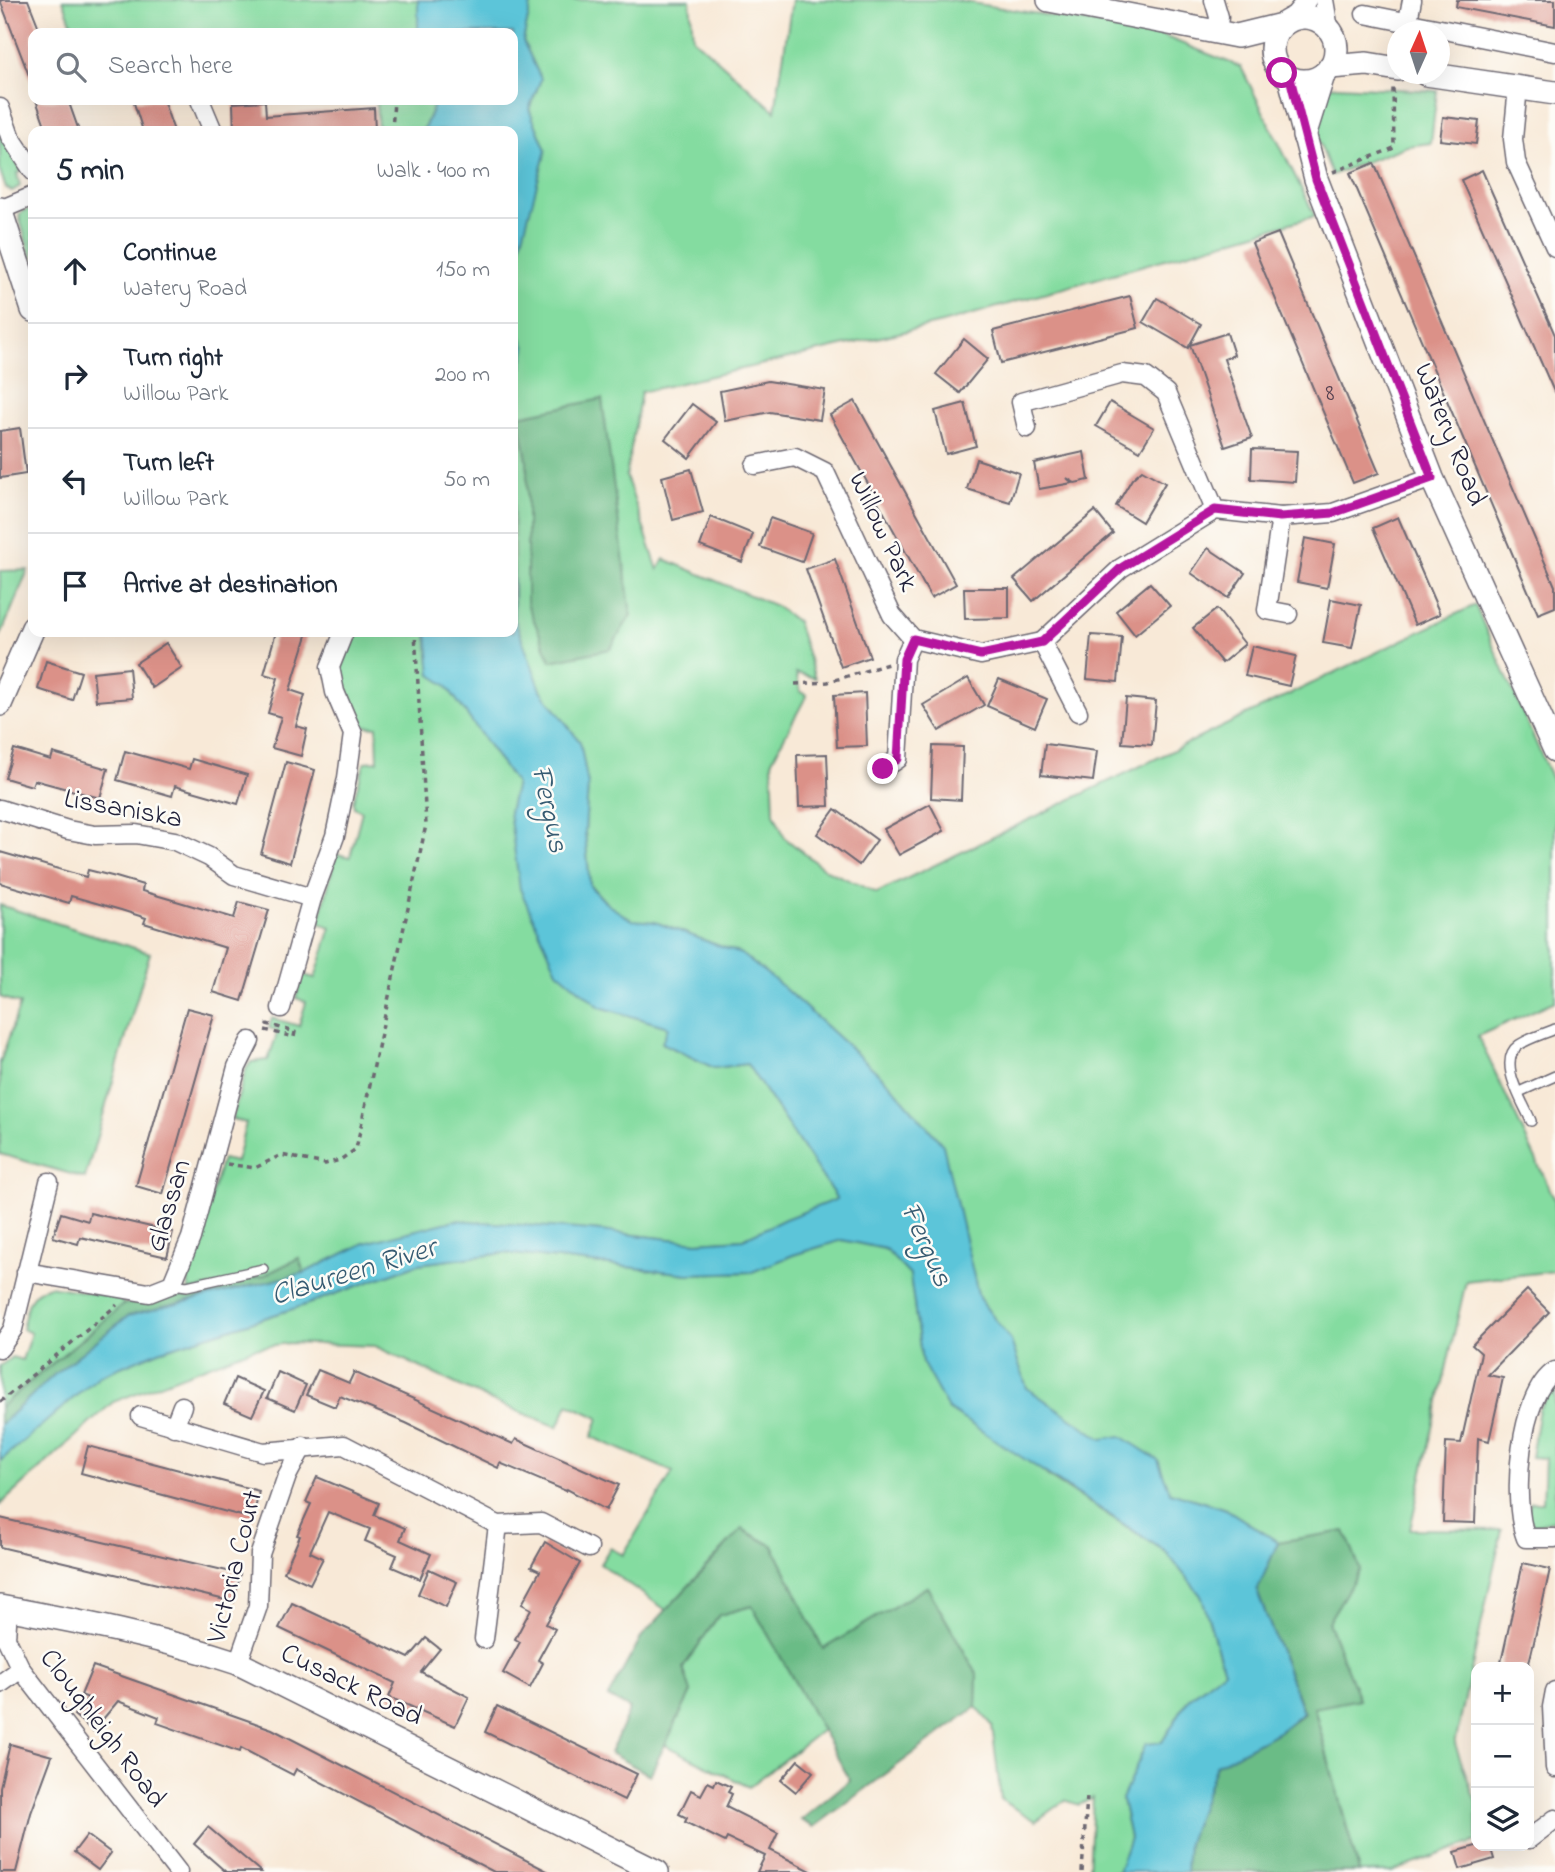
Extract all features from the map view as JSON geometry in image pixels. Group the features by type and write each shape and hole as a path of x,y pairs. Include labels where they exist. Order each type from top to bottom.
{"street":[{"path":"1049,0 1227,34 1311,17 1367,64"},
{"path":"1214,0 1227,34 1283,72 1307,81 1327,71 1367,64 1387,68"},
{"path":"1283,72 1272,45 1286,22 1307,0"},
{"path":"1304,136 1336,48 1324,0"},
{"path":"1366,13 1408,21 1412,0"},
{"path":"1450,30 1555,52"},
{"name":"Watery Road","path":"1283,72 1316,179 1432,478 1552,738"},
{"path":"1450,77 1555,93"},
{"path":"1518,87 1513,139 1516,162 1546,208 1555,247"},
{"path":"202,105 211,126"},
{"path":"0,108 10,136 28,163"},
{"path":"28,198 0,210 28,295"},
{"path":"1027,428 1020,402 1122,374 1146,377 1166,393 1215,510"},
{"name":"Willow Park","path":"755,465 795,457 825,472 892,615 913,639"},
{"path":"883,769 898,759 904,659 913,639 981,655 1042,642 1121,568 1215,510 1280,517 1333,513 1432,478"},
{"path":"1280,517 1267,610 1288,614"},
{"path":"0,704 29,637"},
{"path":"281,1008 312,898 335,836 352,746 353,734 335,692 330,667 342,637"},
{"path":"1042,642 1079,712"},
{"name":"Lissaniska","path":"0,809 68,830 95,835 136,834 175,841 209,858 234,875 312,898"},
{"name":"Glassan","path":"26,1272 149,1293 172,1284 191,1238 237,1067 250,1041"},
{"path":"0,1348 13,1329 49,1182"},
{"path":"1555,1371 1546,1377 1532,1402 1522,1447 1519,1520 1526,1538 1555,1538"},
{"path":"174,1427 181,1406"},
{"name":"Victoria Court","path":"141,1416 263,1452 344,1444 498,1525"},
{"name":"Victoria Court","path":"238,1663 258,1606 260,1554 287,1476 303,1446"},
{"path":"484,1639 477,1614 498,1525 541,1523 589,1548"},
{"name":"Cusack Road","path":"4,1608 125,1631 180,1644 238,1663 657,1872"},
{"name":"Cloughleigh Road","path":"4,1608 5,1638 22,1670 178,1872"},
{"path":"0,1684 22,1670"},
{"path":"1555,1691 1552,1707 1555,1768"},
{"path":"1534,1836 1555,1819"}],"lane":[{"path":"1531,1121 1509,1068 1509,1057 1518,1046 1555,1029"},
{"path":"1519,1092 1555,1076"},
{"path":"172,1284 187,1286 262,1269"}],"path":[{"path":"1316,179 1394,148 1395,84"},
{"path":"392,126 394,105"},
{"path":"211,1163 255,1168 281,1155 325,1164 340,1160 356,1149 426,825 415,637"},
{"path":"795,684 828,682 904,659"},
{"path":"250,1041 262,1029 294,1037 295,1032 267,1024 272,1011 281,1008"},
{"path":"0,1402 134,1291"},
{"path":"1082,1872 1087,1796"}],"green space":[{"path":"63,0 418,0 418,28 73,28"},
{"path":"532,0 690,0 693,38 775,111 792,0 953,0 1156,33 1241,67 1315,216 942,323 641,392 626,476 658,570 664,559 776,606 797,622 815,678 796,673 800,691 807,695 772,760 774,813 785,838 824,869 877,893 1475,605 1555,786 1555,1001 1478,1036 1555,1200 1555,1271 1466,1281 1410,1529 1502,1530 1455,1744 1471,1788 1471,1843 1392,1872 1359,1872 1314,1707 1359,1699 1328,1622 1360,1570 1345,1531 1278,1542 1226,1509 1169,1492 1027,1388 1011,1341 979,1298 963,1237 890,1084 776,981 741,954 655,922 632,921 608,905 590,885 585,832 588,785 580,742 541,690 518,629 518,382 526,348 518,330 518,247 546,150 529,109 541,79 523,41","holes":["602,400 527,460 519,416"]},
{"path":"1297,84 1437,91 1431,143 1407,146 1332,175"},
{"path":"376,105 434,105 425,126 378,126"},
{"path":"0,131 22,171 17,173 20,186 12,191 6,188 0,171"},
{"path":"28,210 28,248 19,215"},
{"path":"602,399 631,615 610,649 551,661 527,604 527,460 519,416"},
{"path":"28,570 0,637 0,571"},
{"path":"350,637 427,637 431,675 446,685 516,784 509,812 600,1007 669,1027 662,1043 714,1068 747,1064 837,1199 743,1239 697,1242 591,1230 365,1243 304,1273 299,1258 263,1276 189,1291 188,1276 222,1159 236,1162 246,1123 232,1119 246,1069 251,1062 268,1060 278,1031 269,1028 272,1018 299,1026 306,1002 296,998 303,975 315,978 331,927 319,923 336,854 350,857 362,811 354,807 353,801 365,762 378,761 377,727 363,726 341,680 340,659"},
{"path":"0,905 150,953 85,1178 0,1154 0,1063 20,1004 0,997"},
{"path":"842,1240 885,1249 910,1275 922,1362 1049,1477 1166,1552 1202,1597 1224,1671 1189,1698 1122,1799 1130,1838 1118,1872 1089,1872 1093,1798 1079,1805 1065,1800 1036,1821 1001,1800 992,1725 976,1707 977,1674 927,1587 823,1649 773,1546 742,1529 666,1610 600,1564 610,1548 623,1555 673,1472 592,1437 599,1418 568,1404 558,1427 492,1401 375,1346 289,1343 254,1348 113,1402 0,1505 0,1461 99,1376 159,1351 302,1306 418,1264 505,1253 688,1274 752,1272 793,1255"},
{"path":"299,1258 304,1273 128,1316 56,1373 0,1425 0,1407 124,1304 263,1276"},
{"path":"49,1286 118,1297 124,1304 0,1407 0,1366 12,1357 22,1360 31,1333 22,1329 27,1308 36,1293"},
{"path":"1555,1384 1555,1520 1534,1525 1527,1518 1530,1502 1543,1502 1545,1458 1531,1457 1539,1409"},
{"path":"742,1529 773,1546 823,1649 927,1587 977,1674 976,1707 814,1827 801,1820 850,1780 752,1606 719,1615 683,1668 691,1692 650,1775 610,1753 630,1709 608,1697 642,1636"},
{"path":"1345,1531 1360,1570 1328,1622 1359,1699 1314,1708 1359,1872 1186,1872 1188,1842 1216,1765 1277,1733 1304,1713 1257,1591 1278,1542"},
{"path":"752,1606 822,1730 749,1787 665,1745 691,1692 683,1668 719,1615"}],"water":[{"path":"418,0 532,0 523,41 541,79 529,109 546,150 518,255 518,126 425,126 434,105 518,105 518,28 418,28"},
{"path":"518,330 526,348 518,382"},
{"path":"518,629 541,690 580,742 588,785 585,832 590,886 608,905 632,920 655,922 741,954 776,981 890,1084 943,1145 979,1298 1011,1341 1027,1388 1102,1439 1121,1436 1158,1460 1170,1492 1226,1509 1278,1542 1257,1591 1303,1712 1277,1733 1216,1765 1188,1842 1186,1872 1118,1872 1130,1838 1122,1799 1146,1744 1162,1742 1189,1698 1224,1671 1202,1597 1166,1552 948,1409 922,1362 910,1275 885,1249 842,1240 793,1255 752,1272 688,1274 505,1253 418,1264 302,1306 159,1351 99,1376 0,1461 0,1425 56,1373 128,1316 304,1273 365,1243 456,1220 591,1230 697,1242 743,1239 837,1199 747,1064 714,1068 662,1043 668,1027 600,1007 557,971 520,889 509,812 516,784 446,685 431,675 427,637 518,637"}],"building":[{"path":"0,0 28,0 39,28 28,28 28,73"},
{"path":"1457,0 1555,0 1555,26 1456,7"},
{"path":"38,105 70,105 77,126 45,126"},
{"path":"135,105 165,105 172,126 141,126"},
{"path":"233,105 265,105 266,116 374,108 375,126 234,126"},
{"path":"1443,117 1479,121 1476,144 1440,140"},
{"path":"1374,163 1555,586 1555,607 1538,614 1350,173"},
{"path":"1482,170 1555,335 1555,394 1461,180"},
{"path":"1278,233 1379,473 1353,483 1252,243"},
{"path":"1130,296 1138,328 1001,363 993,331"},
{"path":"1157,298 1201,324 1188,348 1143,322"},
{"path":"1227,333 1234,355 1224,359 1252,438 1225,447 1190,345"},
{"path":"964,339 988,359 960,393 936,374"},
{"path":"768,381 825,390 820,420 770,412 725,421 720,391"},
{"path":"855,401 956,584 931,598 830,415"},
{"path":"1110,402 1154,428 1140,451 1096,426"},
{"path":"965,403 976,446 946,454 935,411"},
{"path":"692,404 716,422 689,458 665,439"},
{"path":"20,428 26,474 0,478 0,431"},
{"path":"1252,449 1297,451 1295,482 1251,479"},
{"path":"1084,452 1089,480 1075,483 1067,478 1072,483 1039,489 1034,463"},
{"path":"976,459 1019,473 1010,502 967,489"},
{"path":"691,469 703,512 673,520 662,477"},
{"path":"1142,470 1165,483 1142,522 1116,506 1132,479"},
{"path":"1095,511 1113,533 1033,601 1014,579"},
{"path":"711,517 753,534 742,562 700,546"},
{"path":"1398,517 1440,614 1415,625 1373,528"},
{"path":"770,518 812,533 802,562 760,547"},
{"path":"1305,538 1335,544 1327,588 1297,582"},
{"path":"1208,548 1245,573 1228,598 1191,573"},
{"path":"835,559 870,657 841,667 806,569"},
{"path":"1150,583 1170,606 1135,635 1116,611"},
{"path":"964,588 1009,588 1009,618 965,619"},
{"path":"1331,599 1361,605 1352,648 1323,643"},
{"path":"1217,609 1245,644 1222,663 1193,628"},
{"path":"1091,635 1122,637 1118,682 1087,679"},
{"path":"275,637 306,637 290,690 305,695 296,726 307,729 301,756 272,748 281,717 268,713 278,678 264,674"},
{"path":"166,643 182,668 152,688 136,663"},
{"path":"1252,646 1296,656 1289,686 1245,676"},
{"path":"46,661 81,672 72,700 38,689"},
{"path":"129,668 132,698 96,701 93,672"},
{"path":"968,678 984,705 939,731 923,705"},
{"path":"999,679 1047,699 1035,727 987,706"},
{"path":"865,693 867,746 837,747 834,695"},
{"path":"1126,698 1156,701 1152,745 1122,743"},
{"path":"1045,744 1097,751 1093,781 1041,775"},
{"path":"933,746 963,747 961,800 931,798"},
{"path":"14,749 51,760 53,753 108,769 100,798 34,780 32,786 5,778"},
{"path":"125,751 189,769 192,759 247,775 238,804 175,786 172,796 117,780"},
{"path":"827,754 829,806 799,807 797,755"},
{"path":"286,762 315,770 290,863 261,854"},
{"path":"930,804 944,831 899,855 884,829"},
{"path":"835,809 877,840 859,865 817,834"},
{"path":"0,852 86,877 88,870 116,877 143,885 142,891 234,918 239,902 269,910 242,1001 213,992 226,948 144,923 146,918 121,910 71,896 69,903 0,883"},
{"path":"187,1008 214,1015 163,1194 136,1186"},
{"path":"61,1213 88,1221 90,1213 173,1232 167,1257 80,1237 78,1244 53,1237"},
{"path":"1527,1290 1549,1312 1488,1375 1503,1378 1489,1441 1478,1438 1475,1523 1443,1522 1446,1442 1461,1443 1481,1353 1472,1345"},
{"path":"318,1370 349,1383 354,1372 513,1444 516,1439 619,1485 606,1510 567,1489 566,1491 500,1463 498,1468 406,1423 340,1396 335,1407 306,1395"},
{"path":"278,1372 306,1385 295,1410 267,1398"},
{"path":"235,1378 264,1391 252,1416 224,1404"},
{"path":"88,1446 259,1491 253,1519 81,1473"},
{"path":"317,1477 379,1503 374,1515 405,1528 400,1540 431,1554 420,1579 392,1567 397,1555 365,1541 370,1529 328,1512 310,1552 323,1558 310,1584 284,1572 300,1536 297,1535 311,1504 306,1502"},
{"path":"0,1518 240,1574 234,1602 0,1547"},
{"path":"545,1542 580,1563 546,1624 555,1629 538,1660 543,1663 530,1688 503,1673 520,1642 515,1639 531,1609 522,1604 540,1571 531,1567"},
{"path":"1523,1563 1550,1569 1529,1662 1501,1662"},
{"path":"429,1569 457,1582 446,1607 418,1594"},
{"path":"292,1603 409,1658 426,1638 440,1649 421,1672 469,1697 455,1726 389,1697 395,1683 279,1628"},
{"path":"93,1666 272,1729 549,1872 494,1872 296,1769 293,1775 241,1748 240,1752 157,1723 159,1717 118,1701 93,1731 74,1715 88,1698 81,1695"},
{"path":"497,1706 637,1774 624,1800 485,1732"},
{"path":"10,1744 52,1756 31,1813 16,1872 0,1872 0,1787"},
{"path":"798,1760 813,1772 796,1792 781,1780"},
{"path":"716,1780 731,1787 728,1792 732,1794 726,1807 778,1833 770,1850 813,1872 757,1872 765,1856 727,1838 725,1842 685,1822 687,1818 679,1814 691,1790 701,1795 708,1782 714,1785"},
{"path":"208,1827 261,1872 226,1872 194,1844"},
{"path":"87,1835 111,1853 98,1870 74,1852"},
{"path":"1471,1847 1471,1851 1492,1851 1494,1859 1460,1869 1455,1852"}],"route":[{"path":"883,769 898,759 904,659 913,639 981,655 1042,642 1121,568 1215,510 1280,517 1333,513 1432,478 1316,179 1290,78 1282,73"}],"water label":[{"name":"Fergus","path":"548,809"},
{"name":"Fergus","path":"925,1245"},
{"name":"Claureen River","path":"354,1273"}]}
